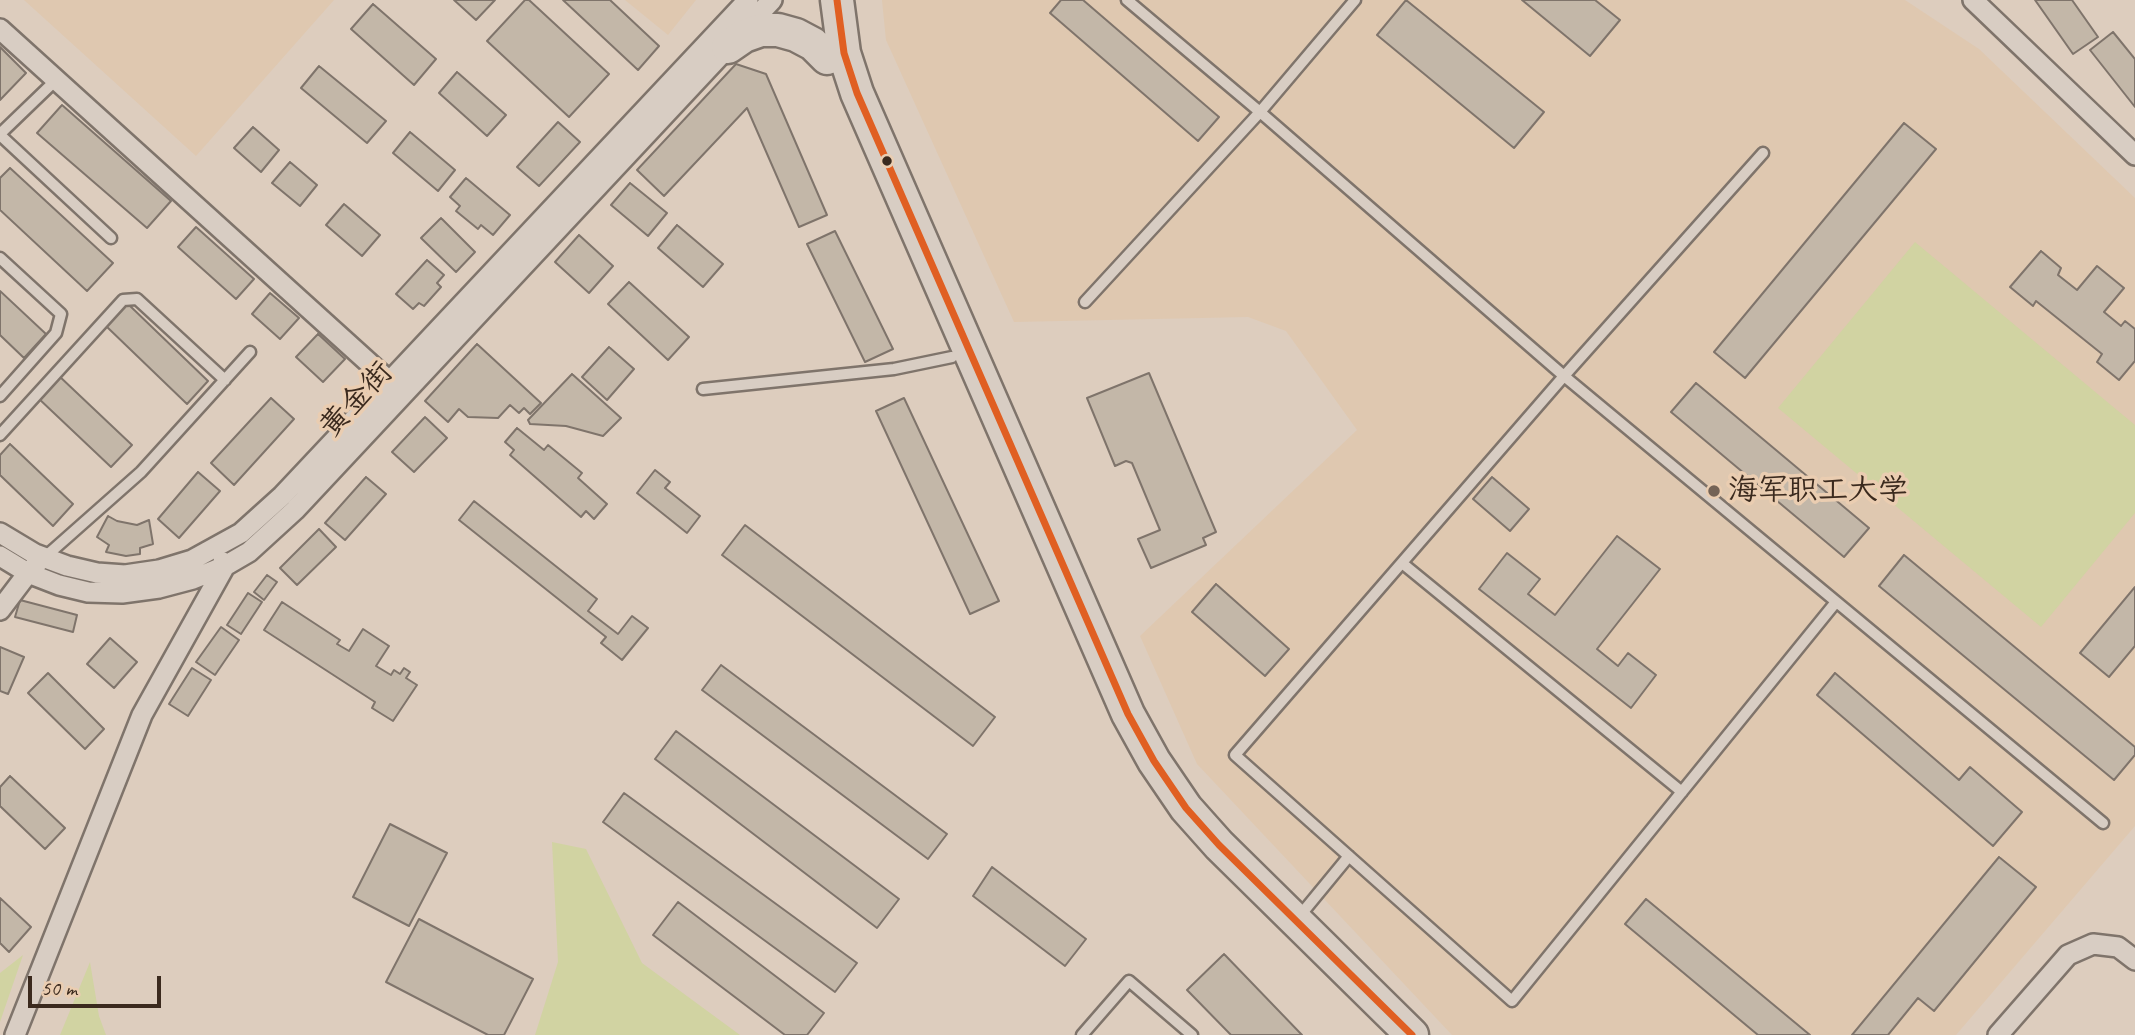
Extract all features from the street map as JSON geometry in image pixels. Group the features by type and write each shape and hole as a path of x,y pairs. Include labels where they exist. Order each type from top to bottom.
{"highway":[{"path":"818,0 827,58 840,100 1113,726 1137,771 1170,818 1206,859 1384,1035"},
{"path":"837,0 845,53 857,93 1128,714 1154,761 1186,808 1219,845 1412,1035"},
{"path":"728,47 744,36 761,30 778,30 796,34 813,44 827,58"}],"street":[{"name":"黄金街","path":"0,556 28,573 59,585 88,592 122,593 159,588 193,579 225,566 249,552 271,534 396,388 748,0"},
{"name":"黄金街","path":"0,533 45,558 67,566 97,573 125,575 159,570 192,560 218,548 261,517 396,388 772,0"},
{"path":"1973,0 2135,155"},
{"path":"0,29 396,388"},
{"path":"16,1035 142,715 225,566 218,548"},
{"path":"0,610 28,573 45,558"},
{"path":"1998,1035 2068,955 2093,944 2118,947 2135,960"}],"lane":[{"path":"1127,0 1564,376 2103,823"},
{"path":"1084,302 1260,112 1355,0"},
{"path":"55,80 0,134 111,238"},
{"path":"1763,153 1564,376 1235,755 1512,1001 1836,602"},
{"path":"0,258 61,314 56,333 0,396"},
{"path":"0,435 123,300 137,299 225,380"},
{"path":"45,558 141,472 250,352"},
{"path":"703,389 894,369 952,356"},
{"path":"1402,563 1682,792"},
{"path":"1295,920 1349,856"},
{"path":"1082,1035 1129,981 1192,1035"}],"shaded area":[{"path":"24,0 334,0 196,156"},
{"path":"625,0 696,0 668,35"},
{"name":"海军职工大学","path":"882,0 1905,0 1979,49 2135,198 2135,826 1956,1035 1452,1035 1197,764 1140,636 1357,430 1286,331 1248,317 1014,322 886,40"}],"green space":[{"path":"1915,242 2135,425 2135,513 2041,627 1778,408"},
{"path":"552,842 586,849 642,963 740,1035 535,1035 558,962"},
{"path":"23,955 0,1022 0,973"},
{"path":"90,962 99,1016 106,1035 60,1035"}],"building":[{"path":"454,0 495,0 476,20"},
{"path":"525,0 529,0 609,74 569,117 487,41"},
{"path":"563,0 610,0 659,46 638,70"},
{"path":"1061,0 1083,0 1219,117 1198,141 1050,13"},
{"path":"1406,0 1544,112 1514,148 1377,35"},
{"path":"1522,0 1595,0 1620,20 1590,56"},
{"path":"2035,0 2072,0 2098,37 2073,54"},
{"path":"373,4 436,59 414,85 351,29"},
{"path":"2113,32 2135,59 2135,107 2090,50"},
{"path":"0,47 26,73 0,100"},
{"path":"736,64 766,74 827,215 799,227 747,108 664,196 637,170"},
{"path":"319,66 386,121 367,143 301,88"},
{"path":"457,72 506,115 487,136 439,93"},
{"path":"62,105 171,201 147,228 37,133"},
{"path":"558,122 580,142 539,186 517,167"},
{"path":"1904,123 1936,149 1745,378 1714,352"},
{"path":"253,127 279,150 261,172 234,148"},
{"path":"410,132 455,170 438,191 393,153"},
{"path":"290,162 317,185 300,206 272,183"},
{"path":"10,168 113,263 87,291 0,210 0,178"},
{"path":"466,178 510,215 493,235 481,225 478,229 456,211 460,206 450,197"},
{"path":"630,183 667,213 648,236 611,205"},
{"path":"344,204 380,235 362,256 326,225"},
{"path":"441,218 475,252 456,272 421,238"},
{"path":"677,225 723,264 703,287 658,248"},
{"path":"196,227 254,279 236,299 178,247"},
{"path":"835,231 893,349 865,362 807,244"},
{"path":"579,235 613,266 589,293 555,262"},
{"path":"2041,251 2061,268 2058,275 2077,290 2097,266 2124,288 2104,312 2121,326 2125,321 2135,329 2135,361 2119,380 2097,362 2102,354 2036,301 2033,306 2010,287"},
{"path":"427,260 444,275 437,283 441,287 424,306 419,303 413,309 396,294"},
{"path":"629,282 689,337 668,360 608,304"},
{"path":"0,291 46,334 24,358 0,335"},
{"path":"270,293 299,318 280,339 252,314"},
{"path":"128,304 208,381 187,404 106,326"},
{"path":"318,334 345,359 323,382 296,357"},
{"path":"477,344 541,403 530,414 524,408 519,413 510,405 498,418 468,417 459,409 448,422 425,401"},
{"path":"609,347 634,369 607,400 582,377"},
{"path":"1149,373 1216,532 1203,538 1206,545 1151,568 1138,539 1160,530 1132,463 1126,461 1115,466 1087,398"},
{"path":"572,374 621,418 603,436 566,426 530,424 528,420"},
{"path":"58,375 132,445 111,467 37,397"},
{"path":"1696,383 1869,528 1844,557 1671,412"},
{"path":"271,398 294,419 234,485 211,463"},
{"path":"904,398 999,601 970,614 876,411"},
{"path":"425,417 447,438 414,472 392,452"},
{"path":"517,428 544,450 548,445 582,473 578,478 607,504 594,519 586,511 581,517 510,455 514,450 505,442"},
{"path":"10,444 73,504 53,526 0,475 0,455"},
{"path":"655,470 670,482 665,488 700,516 687,533 637,493"},
{"path":"198,472 220,491 179,538 158,519"},
{"path":"366,477 386,494 345,540 325,523"},
{"path":"1492,477 1529,509 1510,531 1473,499"},
{"path":"474,501 597,599 588,611 618,634 632,616 648,628 622,660 601,643 606,637 459,520"},
{"path":"108,516 117,521 137,525 149,520 153,544 140,548 140,554 126,556 106,552 109,545 97,537"},
{"path":"745,525 995,717 973,746 722,555"},
{"path":"319,529 336,547 297,585 280,568"},
{"path":"1617,536 1660,569 1597,649 1618,666 1628,653 1656,675 1631,708 1479,589 1507,553 1540,579 1528,594 1555,615"},
{"path":"1904,555 2135,747 2135,755 2114,780 1879,586"},
{"path":"267,575 277,582 264,600 254,592"},
{"path":"1216,584 1289,649 1265,676 1192,612"},
{"path":"2135,587 2135,646 2109,677 2080,653"},
{"path":"248,593 262,602 241,634 227,625"},
{"path":"20,600 77,615 73,632 15,617"},
{"path":"282,602 340,640 337,644 349,651 363,629 389,646 376,666 391,675 394,670 400,674 404,668 410,672 406,678 417,685 393,721 372,708 375,702 264,630"},
{"path":"221,627 239,640 215,675 196,662"},
{"path":"110,638 137,662 114,688 87,664"},
{"path":"0,647 24,657 8,694 0,691"},
{"path":"721,665 947,834 928,859 702,690"},
{"path":"192,668 211,680 188,716 169,704"},
{"path":"48,673 104,729 85,749 28,693"},
{"path":"1835,673 1959,780 1970,767 2022,812 1993,846 1817,695"},
{"path":"676,731 899,899 877,928 655,759"},
{"path":"10,776 65,828 45,849 0,806 0,787"},
{"path":"624,793 857,963 835,992 603,822"},
{"path":"390,824 447,853 409,926 353,897"},
{"path":"1999,857 2036,887 1934,1011 1918,998 1888,1035 1852,1035"},
{"path":"992,867 1086,939 1065,966 973,896"},
{"path":"0,898 31,927 9,952 0,943"},
{"path":"1646,899 1810,1035 1758,1035 1625,924"},
{"path":"678,902 824,1013 807,1035 785,1035 653,935"},
{"path":"419,919 533,979 504,1035 488,1035 386,982"},
{"path":"1224,954 1302,1035 1231,1035 1187,990"}],"transit line":[{"path":"837,0 844,53 857,93 1128,714 1154,761 1186,808 1219,845 1412,1035"}],"place":[{"name":"海军职工大学","path":"1714,491"}]}
